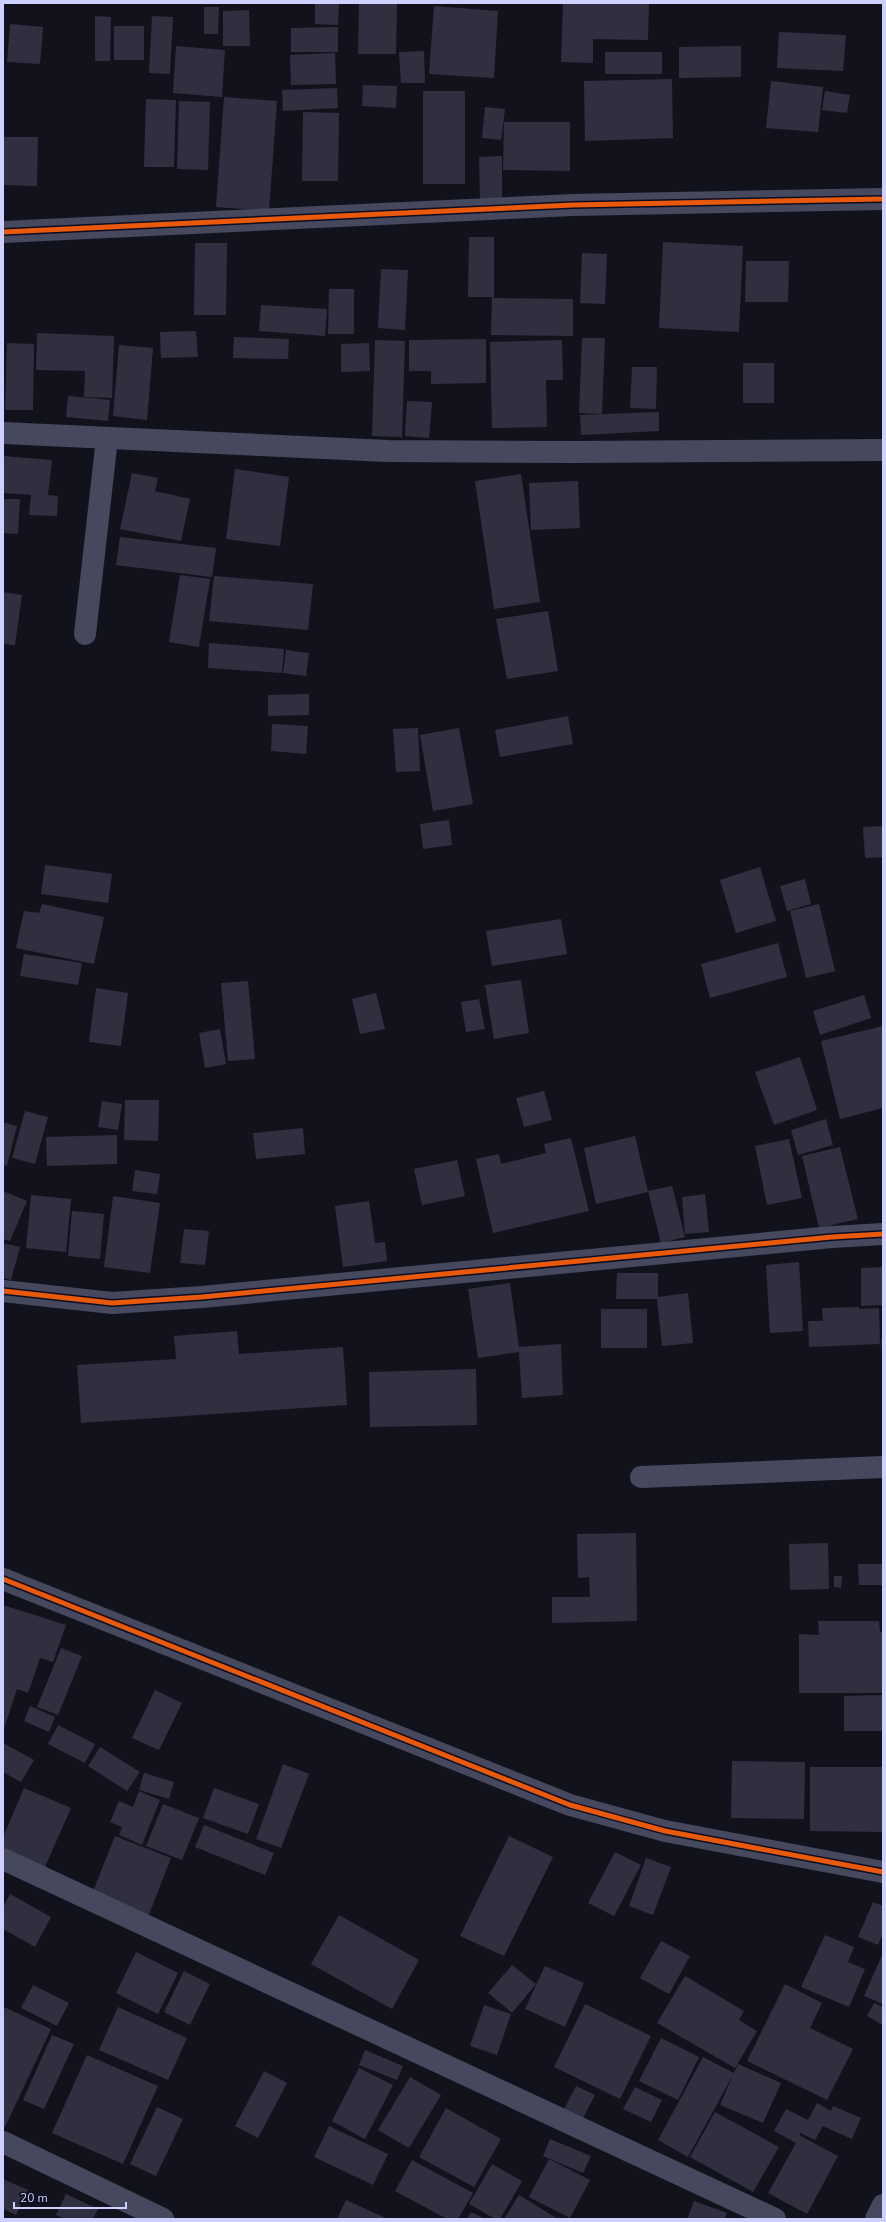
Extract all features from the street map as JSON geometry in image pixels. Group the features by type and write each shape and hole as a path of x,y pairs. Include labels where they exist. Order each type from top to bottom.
{"street":[{"path":"3,232 573,205 883,199"},
{"path":"3,433 388,451 574,452 883,450"},
{"path":"85,634 107,438"},
{"path":"3,1291 112,1303 202,1297 832,1237 883,1234"},
{"path":"641,1477 883,1466"},
{"path":"3,1579 570,1805 665,1832 883,1872"},
{"path":"3,1859 775,2219"},
{"path":"3,2142 163,2219"},
{"path":"876,2219 883,2205"}],"building":[{"path":"315,3 339,3 338,25 315,24"},
{"path":"359,3 397,3 396,54 358,54"},
{"path":"563,3 649,3 648,40 593,39 593,63 561,62"},
{"path":"434,6 498,11 494,78 429,74"},
{"path":"204,7 219,7 218,34 204,34"},
{"path":"249,10 250,46 223,46 223,11"},
{"path":"95,16 111,17 110,61 95,61"},
{"path":"152,16 173,17 170,74 149,73"},
{"path":"10,24 43,27 40,64 7,62"},
{"path":"114,26 144,26 144,60 114,60"},
{"path":"338,27 338,52 291,52 291,28"},
{"path":"779,32 846,35 843,71 777,68"},
{"path":"176,46 225,50 222,97 173,93"},
{"path":"741,46 741,77 679,78 679,47"},
{"path":"424,51 425,83 401,83 399,52"},
{"path":"605,52 662,52 662,74 605,74"},
{"path":"335,53 336,84 291,85 290,55"},
{"path":"672,79 673,138 585,141 584,81"},
{"path":"771,81 823,87 818,132 766,128"},
{"path":"363,85 397,86 396,108 362,106"},
{"path":"337,88 338,108 283,111 282,90"},
{"path":"423,91 465,91 465,184 423,184"},
{"path":"825,91 850,95 847,113 822,110"},
{"path":"224,97 277,101 269,211 216,207"},
{"path":"146,99 176,100 174,167 144,167"},
{"path":"179,101 210,102 208,170 177,169"},
{"path":"485,107 505,109 501,140 482,138"},
{"path":"303,112 339,113 338,181 302,181"},
{"path":"504,122 570,122 570,171 503,170"},
{"path":"3,137 38,137 37,186 3,185"},
{"path":"502,156 502,200 480,201 479,157"},
{"path":"469,237 494,237 494,298 573,299 573,336 491,335 492,297 468,297"},
{"path":"663,242 743,246 739,332 659,328"},
{"path":"195,243 227,243 226,315 194,315"},
{"path":"582,253 607,254 605,304 580,303"},
{"path":"746,261 789,261 788,302 745,302"},
{"path":"381,269 408,270 405,330 378,328"},
{"path":"329,289 354,289 354,334 328,334"},
{"path":"261,305 327,309 325,336 259,331"},
{"path":"196,331 198,357 161,358 160,332"},
{"path":"37,333 114,336 112,398 84,397 85,371 36,370"},
{"path":"234,337 289,339 288,359 233,358"},
{"path":"582,338 605,338 602,414 579,413"},
{"path":"486,339 486,383 431,384 431,371 409,371 409,340"},
{"path":"375,340 405,341 402,437 372,436"},
{"path":"562,340 563,380 546,380 547,427 492,428 490,342"},
{"path":"7,343 34,344 33,410 5,410"},
{"path":"369,343 370,371 341,372 341,344"},
{"path":"119,345 153,348 147,420 113,416"},
{"path":"743,363 774,363 774,403 743,403"},
{"path":"632,367 657,367 656,409 630,408"},
{"path":"68,396 110,400 108,421 66,417"},
{"path":"407,401 432,402 429,438 405,436"},
{"path":"659,412 659,431 581,435 580,415"},
{"path":"3,456 52,460 48,495 58,496 57,516 29,515 31,495 3,493"},
{"path":"235,469 289,477 280,546 226,539"},
{"path":"132,473 158,478 155,491 190,499 181,541 120,529"},
{"path":"521,474 540,602 494,609 475,481"},
{"path":"578,481 580,528 531,530 529,483"},
{"path":"3,499 20,499 18,534 3,533"},
{"path":"120,537 216,548 212,577 116,565"},
{"path":"180,575 210,579 199,647 169,642"},
{"path":"214,576 313,584 308,630 209,621"},
{"path":"3,592 22,595 15,645 3,644"},
{"path":"548,611 558,671 507,679 496,619"},
{"path":"209,643 284,649 282,673 208,668"},
{"path":"286,650 309,653 306,676 283,673"},
{"path":"309,694 309,715 268,716 268,695"},
{"path":"568,716 573,744 500,757 495,730"},
{"path":"272,724 308,726 306,754 271,751"},
{"path":"418,728 420,771 396,772 393,729"},
{"path":"459,728 473,804 433,811 420,735"},
{"path":"449,820 452,845 423,849 420,824"},
{"path":"883,826 883,857 865,858 863,827"},
{"path":"45,865 112,874 108,903 41,894"},
{"path":"760,867 776,921 736,933 720,880"},
{"path":"805,879 811,904 787,911 780,886"},
{"path":"42,904 104,917 94,964 16,948 24,911 39,913"},
{"path":"819,904 835,971 806,978 790,911"},
{"path":"561,919 567,954 492,966 486,931"},
{"path":"778,943 787,977 710,998 701,964"},
{"path":"24,954 82,963 78,985 20,976"},
{"path":"521,980 529,1033 494,1039 485,985"},
{"path":"248,981 255,1059 228,1061 221,983"},
{"path":"96,988 128,993 121,1046 89,1042"},
{"path":"376,993 385,1029 360,1034 352,999"},
{"path":"864,995 871,1018 820,1035 813,1011"},
{"path":"479,999 485,1029 466,1032 461,1002"},
{"path":"883,1026 883,1108 840,1119 821,1041"},
{"path":"220,1029 226,1064 205,1068 199,1033"},
{"path":"800,1057 817,1110 774,1125 755,1072"},
{"path":"544,1091 552,1120 524,1127 516,1098"},
{"path":"125,1100 159,1100 158,1141 124,1140"},
{"path":"102,1101 122,1104 118,1130 98,1127"},
{"path":"25,1111 48,1117 35,1164 12,1158"},
{"path":"826,1119 833,1145 798,1155 791,1130"},
{"path":"3,1122 17,1126 7,1166 3,1165"},
{"path":"303,1128 305,1154 256,1159 253,1133"},
{"path":"117,1135 117,1164 47,1166 46,1137"},
{"path":"635,1136 648,1192 596,1204 584,1148"},
{"path":"571,1138 589,1211 493,1233 476,1159 499,1154 501,1164 546,1153 544,1144"},
{"path":"789,1139 802,1198 767,1205 755,1146"},
{"path":"840,1147 858,1219 819,1228 802,1156"},
{"path":"457,1160 465,1196 422,1205 414,1169"},
{"path":"135,1170 160,1174 157,1194 132,1191"},
{"path":"672,1186 685,1237 661,1243 648,1191"},
{"path":"3,1191 27,1201 10,1241 3,1239"},
{"path":"705,1194 709,1232 685,1234 682,1197"},
{"path":"31,1195 71,1199 66,1252 26,1248"},
{"path":"113,1196 160,1203 150,1273 104,1267"},
{"path":"369,1201 375,1243 385,1242 387,1261 343,1267 335,1206"},
{"path":"72,1211 104,1214 100,1259 68,1256"},
{"path":"184,1229 209,1231 205,1265 180,1263"},
{"path":"3,1243 20,1247 11,1280 3,1278"},
{"path":"799,1262 803,1331 770,1333 766,1265"},
{"path":"883,1267 883,1305 861,1306 861,1268"},
{"path":"617,1273 658,1273 658,1297 688,1293 693,1343 662,1346 657,1299 616,1299"},
{"path":"510,1283 519,1347 561,1344 563,1395 522,1398 519,1352 478,1358 468,1289"},
{"path":"859,1307 859,1309 879,1308 880,1344 809,1347 808,1321 823,1321 822,1308"},
{"path":"601,1309 647,1309 647,1348 601,1348"},
{"path":"237,1331 239,1354 343,1347 347,1405 81,1423 77,1365 176,1359 174,1336"},
{"path":"881,1339 883,1339 883,1351 882,1351"},
{"path":"476,1369 477,1425 370,1427 369,1372"},
{"path":"636,1533 637,1621 552,1623 552,1597 590,1597 589,1577 578,1578 577,1534"},
{"path":"828,1543 829,1589 790,1590 789,1544"},
{"path":"858,1564 883,1564 883,1585 859,1585"},
{"path":"834,1576 842,1576 841,1588 834,1587"},
{"path":"3,1605 66,1625 53,1662 40,1658 28,1693 17,1689 3,1732"},
{"path":"818,1621 879,1621 880,1632 883,1632 883,1693 799,1693 799,1634 819,1635"},
{"path":"61,1648 82,1656 58,1715 37,1707"},
{"path":"155,1690 182,1703 159,1750 132,1738"},
{"path":"883,1695 883,1731 844,1731 844,1696"},
{"path":"30,1706 55,1717 49,1732 24,1721"},
{"path":"58,1725 95,1744 85,1763 48,1744"},
{"path":"3,1743 34,1760 21,1782 3,1772"},
{"path":"100,1747 140,1772 127,1791 88,1766"},
{"path":"732,1761 805,1762 804,1819 731,1818"},
{"path":"283,1764 309,1774 281,1848 256,1839"},
{"path":"810,1767 883,1767 883,1832 810,1831"},
{"path":"144,1773 174,1782 169,1799 139,1790"},
{"path":"24,1788 71,1808 45,1867 3,1850 3,1837"},
{"path":"214,1788 259,1804 248,1834 203,1818"},
{"path":"139,1791 160,1800 142,1845 119,1835 122,1827 110,1822 119,1801 133,1807"},
{"path":"163,1804 199,1818 182,1860 146,1846"},
{"path":"204,1825 274,1853 265,1875 195,1847"},
{"path":"115,1836 171,1858 148,1917 92,1894"},
{"path":"509,1836 553,1857 504,1956 460,1936"},
{"path":"615,1852 641,1865 614,1916 588,1903"},
{"path":"646,1858 671,1867 653,1915 629,1906"},
{"path":"10,1894 51,1917 35,1947 3,1929 3,1907"},
{"path":"873,1902 883,1906 883,1933 878,1945 858,1937"},
{"path":"339,1915 419,1960 392,2009 311,1964"},
{"path":"825,1935 854,1947 848,1962 865,1969 849,2007 801,1987"},
{"path":"661,1941 690,1956 669,1994 640,1978"},
{"path":"136,1952 178,1973 158,2014 116,1993"},
{"path":"883,1953 883,2004 864,1996"},
{"path":"512,1965 536,1984 512,2013 488,1993"},
{"path":"545,1966 584,1983 565,2027 525,2009"},
{"path":"184,1971 210,1984 190,2025 164,2012"},
{"path":"685,1976 744,2011 739,2020 757,2031 735,2068 657,2023"},
{"path":"785,1984 822,2003 810,2028 853,2049 827,2100 747,2061"},
{"path":"33,1985 69,2003 57,2026 21,2008"},
{"path":"874,2003 883,2007 883,2025 867,2016"},
{"path":"585,2004 651,2036 620,2099 554,2067"},
{"path":"484,2005 511,2014 497,2055 470,2046"},
{"path":"4,2007 51,2029 5,2127 3,2127"},
{"path":"118,2007 187,2038 168,2080 99,2050"},
{"path":"52,2035 74,2044 44,2109 23,2100"},
{"path":"661,2038 699,2057 678,2100 639,2081"},
{"path":"365,2050 403,2066 397,2080 359,2065"},
{"path":"87,2055 158,2086 123,2164 52,2133"},
{"path":"703,2057 734,2073 738,2064 781,2083 763,2123 720,2105 733,2075 688,2157 658,2140"},
{"path":"359,2068 393,2085 365,2139 332,2121"},
{"path":"264,2071 287,2083 258,2138 235,2126"},
{"path":"410,2077 441,2095 409,2148 378,2130"},
{"path":"576,2086 595,2095 581,2122 562,2113"},
{"path":"635,2087 662,2100 651,2122 623,2109"},
{"path":"817,2103 831,2111 833,2106 861,2118 852,2139 823,2126 815,2140 801,2133 799,2135 838,2156 807,2214 768,2193 796,2143 774,2131 786,2109 808,2120"},
{"path":"157,2107 183,2119 156,2176 130,2164"},
{"path":"446,2108 501,2139 474,2187 419,2157"},
{"path":"715,2112 779,2147 753,2192 690,2157"},
{"path":"329,2126 388,2154 373,2185 314,2157"},
{"path":"550,2139 591,2156 583,2173 543,2156"},
{"path":"549,2159 590,2180 570,2218 529,2197"},
{"path":"412,2160 473,2193 458,2219 447,2219 395,2191"},
{"path":"492,2164 522,2181 500,2219 495,2219 469,2204"},
{"path":"3,2179 28,2190 16,2215 3,2209"},
{"path":"66,2194 98,2209 93,2219 66,2219 56,2215"},
{"path":"519,2195 558,2219 504,2219"},
{"path":"346,2200 388,2219 337,2219"},
{"path":"694,2201 727,2213 724,2219 687,2219"},
{"path":"471,2212 485,2219 467,2219"}],"cycle path":[{"path":"3,232 573,205 883,199"},
{"path":"3,1291 112,1303 202,1297 832,1237 883,1234"},
{"path":"3,1579 570,1805 665,1831 883,1872"}]}
